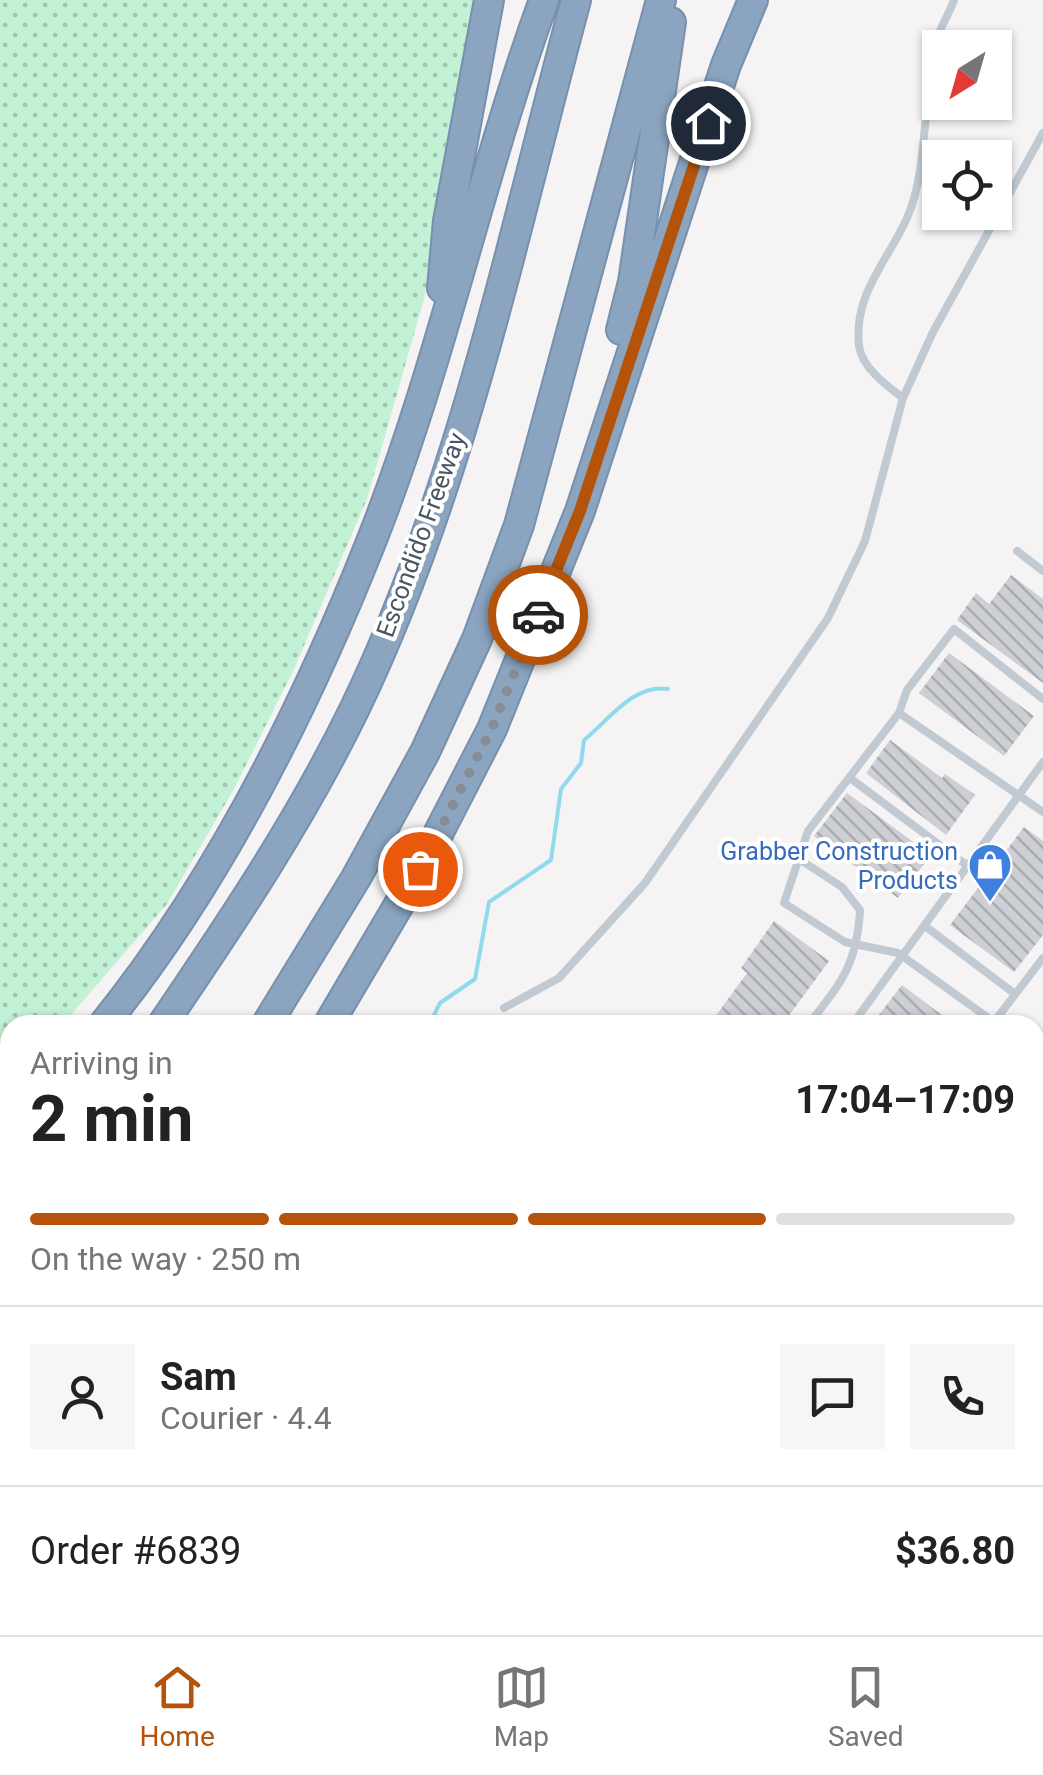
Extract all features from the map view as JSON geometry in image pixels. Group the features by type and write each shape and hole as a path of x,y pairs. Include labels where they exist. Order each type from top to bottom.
{"highway":[{"path":"436,349 448,222 489,0"},
{"path":"109,1015 186,904 270,761 371,541 436,349 544,0"},
{"name":"Escondido Freeway","path":"169,1015 292,828 356,706 422,542 473,389 576,0"},
{"path":"272,1015 356,878 425,752 478,639 519,525 661,0"},
{"path":"557,568 633,282 674,0"},
{"path":"334,1015 464,786 557,568 726,65 752,0"},
{"path":"90,1015 186,904"}],"lane":[{"path":"904,398 872,370 859,350 860,320 874,269 906,218 916,189 936,40 954,0"},
{"path":"504,1008 559,978 645,884 828,618 865,541 904,398 933,332 1043,133"},
{"path":"1017,551 1043,571"},
{"path":"984,1015 902,956 845,942 784,903 808,831 900,713 907,690 954,630 1043,699"},
{"path":"900,713 993,782 1019,794 1043,812"},
{"path":"859,1015 1043,762"},
{"path":"850,778 969,868"},
{"path":"799,859 842,887 860,910 858,945 849,972 816,1015"},
{"path":"925,926 1015,994"},
{"path":"1002,1015 1043,958"}],"green space":[{"path":"0,0 475,0 424,299 367,499 294,669 234,789 167,904 71,1015 0,1015"}],"building":[{"path":"1011,575 1043,599 1043,683 957,620 976,593 989,604"},
{"path":"949,653 1034,716 1004,756 919,693"},
{"path":"890,740 942,778 945,774 975,795 946,835 866,773"},
{"path":"847,793 931,855 898,898 814,836"},
{"path":"1024,827 1043,841 1043,935 1014,972 950,925"},
{"path":"774,921 829,961 789,1015 716,1015 747,973 741,968"},
{"path":"902,985 942,1015 879,1015"}],"waterway":[{"path":"434,1015 440,1003 475,979 489,902 551,860 561,789 581,763 584,740 633,697 668,689"}],"way so far":[{"path":"420,869 492,728 538,615"}],"place":[{"name":"Grabber Construction Products","path":"990,903"}],"route":[{"path":"538,615 580,511 708,123"}]}
